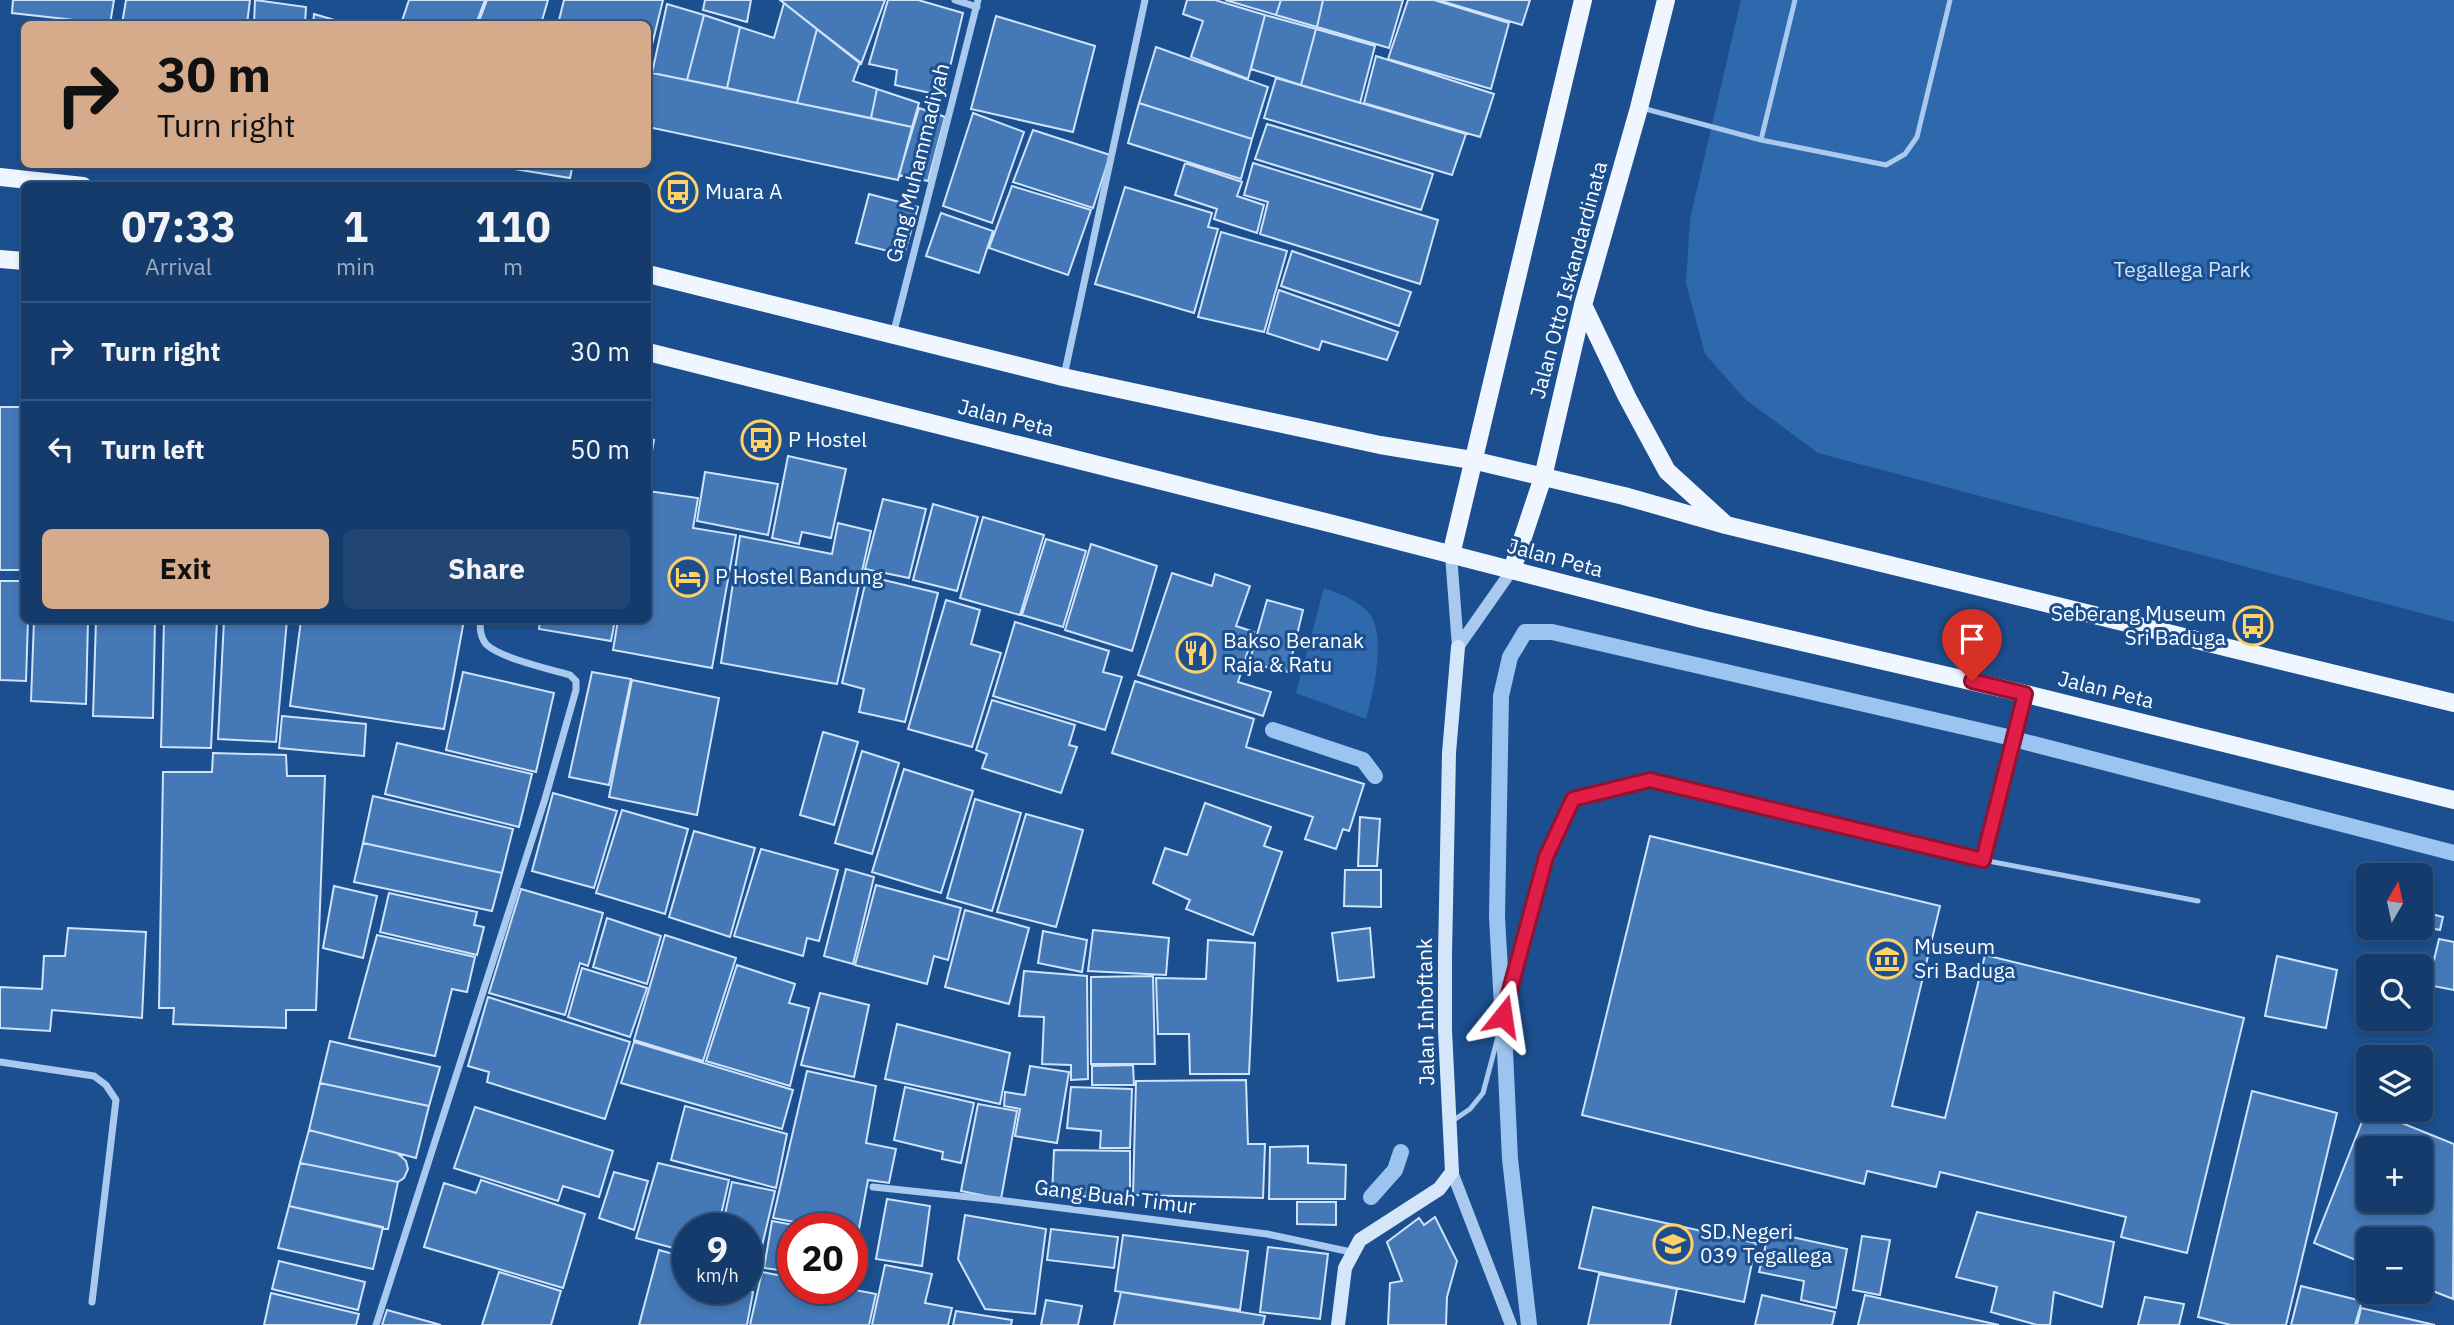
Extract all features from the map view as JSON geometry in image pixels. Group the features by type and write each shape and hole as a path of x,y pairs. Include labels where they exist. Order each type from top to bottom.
{"main road":[{"path":"1451,555 1583,0"},
{"name":"Jalan Otto Iskandardinata","path":"1512,570 1543,477 1583,305 1639,108 1666,0"},
{"path":"0,177 46,182"},
{"path":"0,259 21,261"},
{"path":"651,275 1063,377 1380,445 1472,460 1624,496 1726,525 2454,703"},
{"path":"1583,305 1627,397 1667,471 1726,525"},
{"name":"Jalan Peta","path":"651,353 1702,619 2025,694 2454,800"},
{"name":"Jalan Inhoftank","path":"1452,1172 1445,1030 1445,941 1448,753 1458,647"},
{"path":"1338,1325 1345,1268 1351,1252 1360,1240 1439,1189 1452,1172"}],"street":[{"path":"955,0 978,4"},
{"path":"1063,377 1145,0"},
{"name":"Gang Muhammadiyah","path":"893,335 978,4"},
{"name":"Jalan Inhoftank","path":"1451,555 1458,647"},
{"name":"Jalan Inhoftank","path":"1458,647 1512,570"},
{"path":"376,1325 545,799 576,690 576,681 570,675 499,653 485,643 481,623"},
{"path":"0,1062 94,1076 106,1085 116,1100 92,1302"},
{"path":"1452,1172 1511,1325"},
{"name":"Gang Buah Timur","path":"873,1187 1268,1234 1351,1252"}],"lane":[{"path":"1761,140 1795,0"},
{"path":"1639,108 1761,140 1886,165 1905,154 1917,137 1950,0"},
{"path":"1983,860 2025,694"},
{"path":"1451,1122 1470,1109 1483,1093 1546,857 1573,799 1650,780 1983,860 2198,901"}],"green space":[{"name":"Tegallega Park","path":"1741,0 2454,0 2454,622 1818,453 1745,399 1705,354 1686,283 1690,219"},
{"path":"1324,588 1362,606 1375,626 1378,639 1377,667 1366,719 1296,693"}],"building":[{"path":"13,0 114,0 110,21 83,21 12,13"},
{"path":"126,0 250,0 247,21 122,21"},
{"path":"255,0 306,7 305,21 254,21"},
{"path":"409,0 485,0 477,21 402,21"},
{"path":"487,0 548,0 542,21 479,21"},
{"path":"564,0 663,0 651,49 651,21 559,21"},
{"path":"705,0 751,0 747,22 703,10"},
{"path":"780,0 885,0 861,64"},
{"path":"888,0 918,0 963,13 943,96 895,85 897,70 869,64"},
{"path":"1187,0 1215,0 1265,15 1248,79 1191,57 1203,21 1183,14"},
{"path":"1225,0 1281,0 1276,15"},
{"path":"1281,0 1323,0 1317,27 1276,15"},
{"path":"1323,0 1403,0 1389,48 1317,27"},
{"path":"1408,0 1434,0 1509,23 1491,89 1388,59"},
{"path":"1438,0 1530,0 1522,25"},
{"path":"784,3 817,29 797,103 727,88 740,27 774,38"},
{"path":"667,4 704,15 687,80 652,73"},
{"path":"314,14 338,21 313,21"},
{"path":"704,15 740,27 727,88 687,80"},
{"path":"1265,15 1316,29 1301,85 1251,69"},
{"path":"996,16 1095,46 1073,132 971,109"},
{"path":"817,29 860,62 853,81 877,89 871,118 797,103"},
{"path":"1316,29 1375,46 1360,103 1301,85"},
{"path":"1156,47 1268,87 1252,139 1139,103"},
{"path":"1376,56 1494,94 1480,137 1364,103"},
{"path":"651,73 912,127 898,180 651,128"},
{"path":"1276,78 1466,134 1452,175 1264,118"},
{"path":"877,89 919,103 912,127 871,118"},
{"path":"1139,103 1252,139 1241,179 1128,143"},
{"path":"919,108 945,117 928,181 899,175"},
{"path":"973,113 1024,132 992,223 943,206"},
{"path":"1267,124 1433,174 1421,210 1255,159"},
{"path":"1033,130 1110,155 1093,208 1013,182"},
{"path":"1185,163 1242,182 1237,196 1264,205 1257,233 1214,219 1217,209 1175,195"},
{"path":"1253,163 1438,220 1420,284 1260,234 1268,202 1244,195"},
{"path":"508,168 572,168 570,178"},
{"path":"1012,186 1091,210 1068,275 989,248"},
{"path":"1125,187 1212,213 1208,227 1218,229 1194,313 1095,284"},
{"path":"869,194 918,207 904,255 856,243"},
{"path":"941,213 993,231 979,273 926,256"},
{"path":"1221,232 1287,251 1264,332 1198,317"},
{"path":"1292,251 1411,292 1399,326 1281,286"},
{"path":"1279,290 1398,332 1387,360 1322,341 1319,350 1267,333"},
{"path":"0,407 21,407 21,570 0,570"},
{"path":"788,456 846,469 831,538 802,532 799,544 772,538"},
{"path":"705,472 778,484 768,535 697,521"},
{"name":"P Hostel Bandung","path":"651,491 698,498 693,528 736,535 712,668 613,650 618,623 651,623"},
{"path":"883,499 926,509 909,578 865,569"},
{"path":"933,504 978,517 957,591 913,580"},
{"path":"983,517 1044,535 1020,615 960,598"},
{"path":"838,523 871,531 837,684 721,663 740,536 832,554"},
{"path":"1046,539 1086,551 1063,627 1022,615"},
{"path":"1091,544 1157,566 1132,651 1065,630"},
{"name":"Bakso Beranak Raja & Ratu","path":"1172,573 1212,586 1215,574 1250,586 1236,626 1254,632 1238,682 1271,692 1263,716 1138,675"},
{"path":"867,576 938,593 905,722 859,712 864,689 842,683"},
{"path":"0,581 21,581 21,623 28,623 26,681 0,680"},
{"path":"946,600 980,610 971,644 1001,653 972,747 908,729"},
{"path":"1267,600 1303,610 1288,672 1249,663"},
{"path":"1015,622 1109,651 1103,672 1122,677 1105,730 993,696"},
{"path":"34,623 88,623 86,704 31,701"},
{"path":"96,623 155,623 153,718 93,716"},
{"path":"164,623 217,623 211,748 161,747"},
{"path":"224,623 287,623 276,742 218,739"},
{"path":"301,623 463,623 444,729 290,706"},
{"path":"540,623 614,623 611,641 539,629"},
{"path":"463,672 554,693 536,772 446,750"},
{"path":"592,672 631,679 609,785 569,777"},
{"path":"632,680 719,698 697,815 609,797"},
{"path":"1135,681 1254,719 1246,747 1364,784 1349,831 1343,829 1336,849 1305,839 1313,817 1112,753"},
{"path":"992,700 1075,725 1069,745 1077,747 1061,793 982,768 987,754 976,750"},
{"path":"282,716 366,724 364,756 279,748"},
{"path":"823,732 858,742 834,825 800,815"},
{"path":"397,743 532,774 519,827 385,794"},
{"path":"862,751 899,763 872,854 835,843"},
{"path":"213,753 286,755 287,776 325,776 316,1010 286,1010 286,1028 173,1024 174,1008 159,1008 163,772 212,772"},
{"path":"904,769 973,791 941,893 872,872"},
{"path":"553,793 617,811 594,888 532,871"},
{"path":"373,796 513,829 502,873 363,843"},
{"path":"975,799 1021,813 992,911 947,898"},
{"path":"1205,803 1271,827 1264,846 1282,852 1253,935 1186,909 1190,900 1153,883 1165,848 1187,855"},
{"path":"622,810 688,829 665,914 596,893"},
{"path":"1026,814 1083,830 1056,927 997,912"},
{"path":"1360,817 1380,819 1377,866 1358,866"},
{"path":"694,831 755,848 730,937 669,917"},
{"path":"1650,836 1940,906 1892,1106 1945,1118 1985,955 2244,1018 2187,1253 2121,1237 2126,1217 1940,1172 1936,1187 1867,1171 1864,1184 1582,1115"},
{"path":"363,843 502,873 492,911 354,882"},
{"path":"761,849 838,870 819,941 807,938 803,956 734,936"},
{"path":"846,869 874,877 853,964 824,956"},
{"path":"1345,870 1381,870 1381,907 1344,906"},
{"path":"876,885 961,908 948,960 934,956 927,984 855,965"},
{"path":"334,886 377,896 363,958 323,948"},
{"path":"521,889 603,913 588,966 580,963 565,1015 489,993"},
{"path":"389,893 477,912 474,925 484,927 477,955 380,932"},
{"path":"965,910 1029,928 1009,1004 945,987"},
{"path":"2433,914 2443,917 2440,930 2433,929"},
{"path":"607,918 661,936 647,984 593,967"},
{"path":"68,928 146,932 142,1018 52,1010 50,1031 0,1028 0,987 42,989 44,956 65,956"},
{"path":"1370,928 1374,977 1338,981 1332,933"},
{"path":"1093,930 1169,938 1166,975 1088,971"},
{"path":"1043,931 1087,940 1082,972 1038,963"},
{"path":"377,935 475,957 467,992 452,989 435,1056 349,1038"},
{"path":"665,935 736,958 703,1061 634,1040"},
{"path":"2439,939 2454,942 2454,990 2433,986 2433,964"},
{"path":"1208,940 1255,943 1249,1074 1190,1074 1189,1034 1158,1034 1156,978 1206,979"},
{"path":"2277,956 2337,970 2326,1028 2265,1016"},
{"path":"737,965 795,984 789,1003 809,1008 790,1086 706,1061"},
{"path":"582,968 647,988 630,1037 568,1017"},
{"path":"1024,971 1087,976 1088,1079 1071,1080 1071,1065 1042,1064 1044,1017 1019,1016"},
{"path":"1153,976 1155,1064 1091,1064 1091,977"},
{"path":"820,993 869,1005 854,1077 801,1065"},
{"path":"488,997 630,1042 605,1119 487,1082 489,1072 468,1066"},
{"path":"897,1024 1010,1053 1000,1104 885,1079"},
{"path":"330,1041 440,1067 429,1106 320,1083"},
{"path":"634,1042 793,1090 782,1129 621,1083"},
{"path":"1133,1065 1134,1085 1092,1085 1092,1066"},
{"path":"1030,1066 1069,1072 1057,1143 1015,1136 1020,1109 1004,1106 1005,1092 1025,1095"},
{"path":"807,1071 876,1086 866,1143 896,1149 889,1183 868,1180 862,1213 777,1213 777,1219 773,1218"},
{"path":"1246,1080 1248,1144 1265,1144 1263,1198 1133,1195 1136,1081"},
{"path":"320,1083 429,1106 416,1158 309,1130"},
{"path":"905,1087 974,1103 961,1163 942,1159 943,1152 894,1140"},
{"path":"1071,1087 1132,1089 1130,1148 1100,1148 1101,1131 1067,1128"},
{"path":"2252,1091 2337,1113 2286,1325 2231,1325 2198,1317"},
{"path":"978,1104 1017,1111 1001,1199 961,1191"},
{"path":"685,1106 787,1134 776,1188 671,1160"},
{"path":"475,1107 613,1151 599,1197 563,1186 558,1201 454,1168"},
{"path":"2362,1122 2399,1122 2454,1144 2453,1299 2433,1291 2433,1227 2356,1227 2356,1260 2314,1243 2356,1137 2356,1213 2433,1213 2433,1136 2356,1136"},
{"path":"309,1130 397,1153 406,1161 408,1169 404,1178 398,1182 300,1163"},
{"path":"1308,1146 1308,1163 1346,1165 1345,1199 1269,1199 1270,1147"},
{"path":"1054,1150 1130,1151 1130,1197 1052,1196"},
{"path":"300,1163 398,1182 388,1229 289,1206"},
{"path":"658,1163 729,1180 721,1213 672,1213 672,1248 636,1238"},
{"path":"614,1172 648,1181 634,1230 599,1218"},
{"path":"481,1180 585,1214 563,1288 424,1247 444,1183 476,1193"},
{"path":"732,1182 775,1191 763,1242 763,1213 725,1213"},
{"path":"887,1199 930,1206 922,1266 876,1259"},
{"path":"1297,1202 1336,1202 1336,1225 1297,1224"},
{"path":"289,1206 383,1227 373,1269 278,1248"},
{"path":"1593,1207 1756,1243 1744,1302 1579,1268"},
{"path":"1977,1212 2114,1242 2102,1307 2054,1292 2050,1325 2037,1325 1991,1312 1997,1287 1956,1277"},
{"path":"965,1215 1046,1229 1035,1314 985,1309 958,1259"},
{"path":"1435,1217 1457,1261 1447,1297 1446,1325 1388,1325 1390,1283 1402,1281 1387,1242 1419,1218 1424,1225"},
{"path":"772,1221 777,1222 777,1270 764,1268"},
{"path":"1051,1229 1118,1237 1114,1268 1047,1260"},
{"path":"1769,1232 1847,1249 1836,1308 1801,1300 1804,1281 1759,1272"},
{"path":"1123,1235 1248,1251 1240,1310 1115,1291"},
{"path":"1862,1236 1890,1240 1880,1295 1853,1290"},
{"path":"1268,1247 1328,1254 1320,1319 1260,1312"},
{"path":"659,1250 672,1254 672,1304 751,1304 747,1325 639,1325"},
{"path":"279,1261 365,1282 358,1310 272,1289"},
{"path":"885,1265 932,1274 925,1303 952,1308 948,1325 872,1325"},
{"path":"499,1272 561,1291 551,1325 482,1325"},
{"path":"763,1272 777,1275 777,1304 868,1304 868,1292 876,1294 869,1325 750,1325 755,1304 763,1304"},
{"name":"SD Negeri 039 Tegallega","path":"1599,1274 1677,1289 1670,1325 1588,1325"},
{"path":"2301,1286 2356,1300 2356,1304 2361,1304 2355,1325 2291,1325"},
{"path":"1121,1292 1265,1316 1263,1325 1114,1325"},
{"path":"271,1293 359,1314 356,1325 264,1325"},
{"path":"1762,1295 1835,1312 1832,1325 1755,1325"},
{"path":"1865,1295 1999,1325 1858,1325"},
{"path":"2145,1297 2184,1304 2179,1325 2138,1325"},
{"path":"1046,1300 1082,1306 1078,1325 1041,1325"},
{"path":"2361,1308 2435,1325 2357,1325"},
{"path":"387,1310 441,1325 382,1325"},
{"path":"956,1311 1012,1320 1011,1325 953,1325"}],"waterway":[{"path":"1502,1006 1497,917 1501,696 1510,657 1525,632 1552,632 2012,738"},
{"path":"1273,730 1363,760 1375,776"},
{"path":"2018,740 2454,853"},
{"path":"1504,1029 1510,1159 1529,1325"},
{"path":"1371,1197 1395,1170 1401,1152"}],"place":[{"name":"Muara A","path":"678,192"},
{"name":"P Hostel","path":"761,440"},
{"name":"P Hostel Bandung","path":"688,577"},
{"name":"Seberang Museum Sri Baduga","path":"2253,626"},
{"name":"Bakso Beranak Raja & Ratu","path":"1196,653"},
{"name":"Museum Sri Baduga","path":"1887,959"},
{"name":"SD Negeri 039 Tegallega","path":"1673,1244"}],"route":[{"path":"1503,1016 1546,857 1573,799 1650,780 1983,860 2025,694 1972,681"}]}
